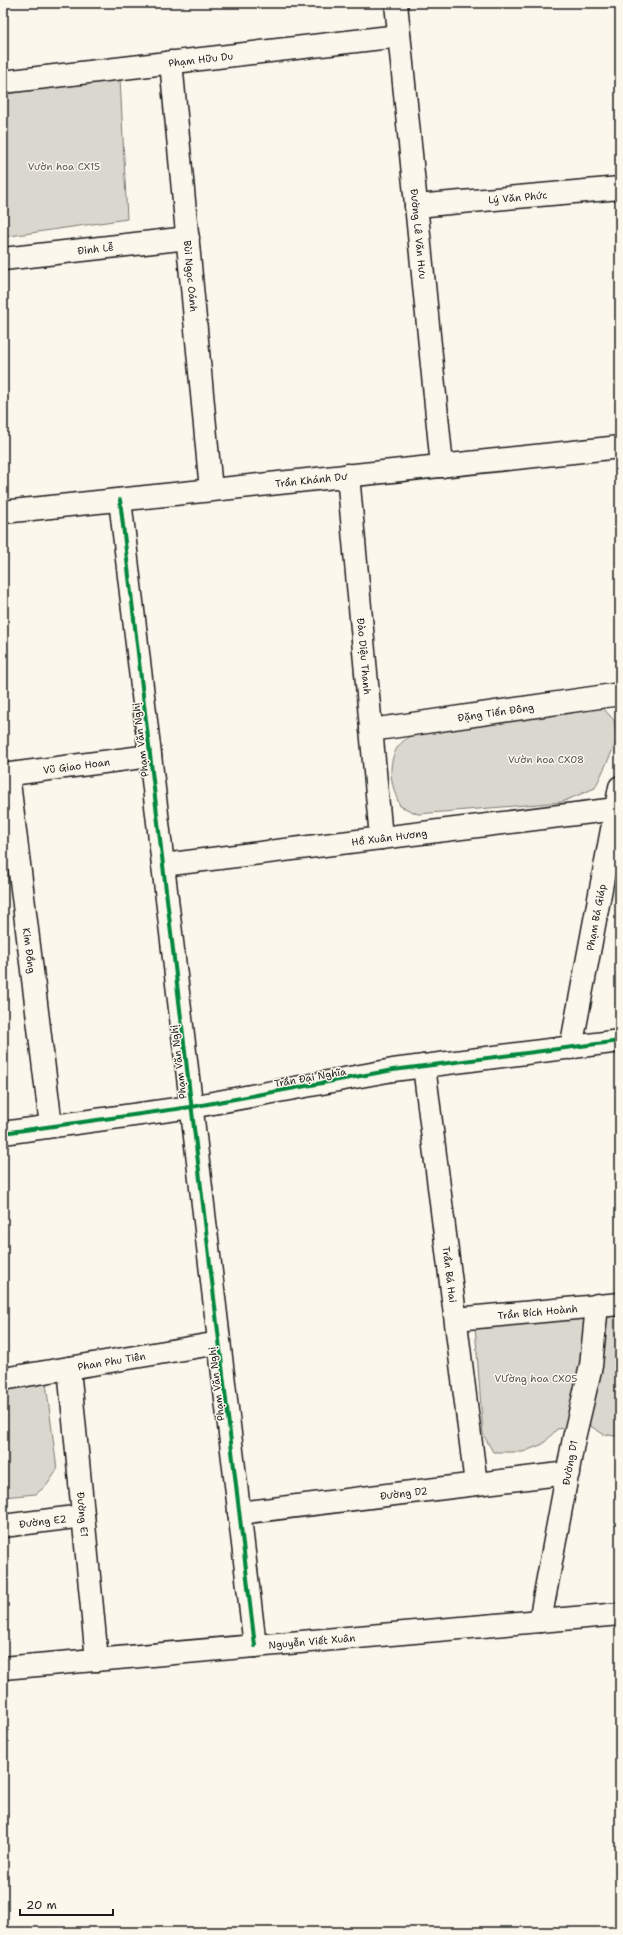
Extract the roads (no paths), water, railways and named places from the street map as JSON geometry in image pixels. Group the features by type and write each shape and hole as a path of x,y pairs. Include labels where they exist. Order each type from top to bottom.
{"street":[{"name":"Đường Lê Văn Hưu","path":"396,3 442,466"},
{"name":"Phạm Hữu Du","path":"3,82 399,36"},
{"name":"Bùi Ngọc Oánh","path":"171,62 210,490"},
{"name":"Lý Văn Phức","path":"416,206 620,188"},
{"name":"Đinh Lễ","path":"3,259 188,238"},
{"name":"Trần Khánh Dư","path":"3,512 620,447"},
{"name":"Đào Diệu Thanh","path":"348,475 381,838"},
{"name":"Phạm Văn Nghị","path":"120,500 255,1646"},
{"name":"Đặng Tiến Đông","path":"371,730 620,694"},
{"name":"Vũ Giao Hoan","path":"6,774 150,756"},
{"name":"Kim Đồng","path":"6,774 12,879 51,1126"},
{"name":"Phạm Bá Giáp","path":"571,1048 620,787"},
{"name":"Hồ Xuân Hương","path":"163,865 616,808"},
{"name":"Trần Đại Nghĩa","path":"3,1133 191,1107 424,1066 620,1041"},
{"name":"Trần Bá Hai","path":"424,1066 476,1484"},
{"name":"Trần Bích Hoành","path":"456,1319 620,1304"},
{"name":"Đường D1","path":"540,1621 568,1472 591,1366 597,1305"},
{"name":"Phan Phu Tiên","path":"3,1379 219,1344"},
{"name":"Đường E1","path":"69,1368 97,1660"},
{"name":"Đường D2","path":"239,1513 568,1472"},
{"name":"Đường E2","path":"3,1526 83,1516"},
{"name":"Nguyễn Viết Xuân","path":"3,1668 620,1614"}],"park label":[{"name":"Vườn hoa CX15","path":"64,166"},
{"name":"Vườn hoa CX08","path":"546,759"},
{"name":"VƯờng hoa CX05","path":"536,1378"}]}
